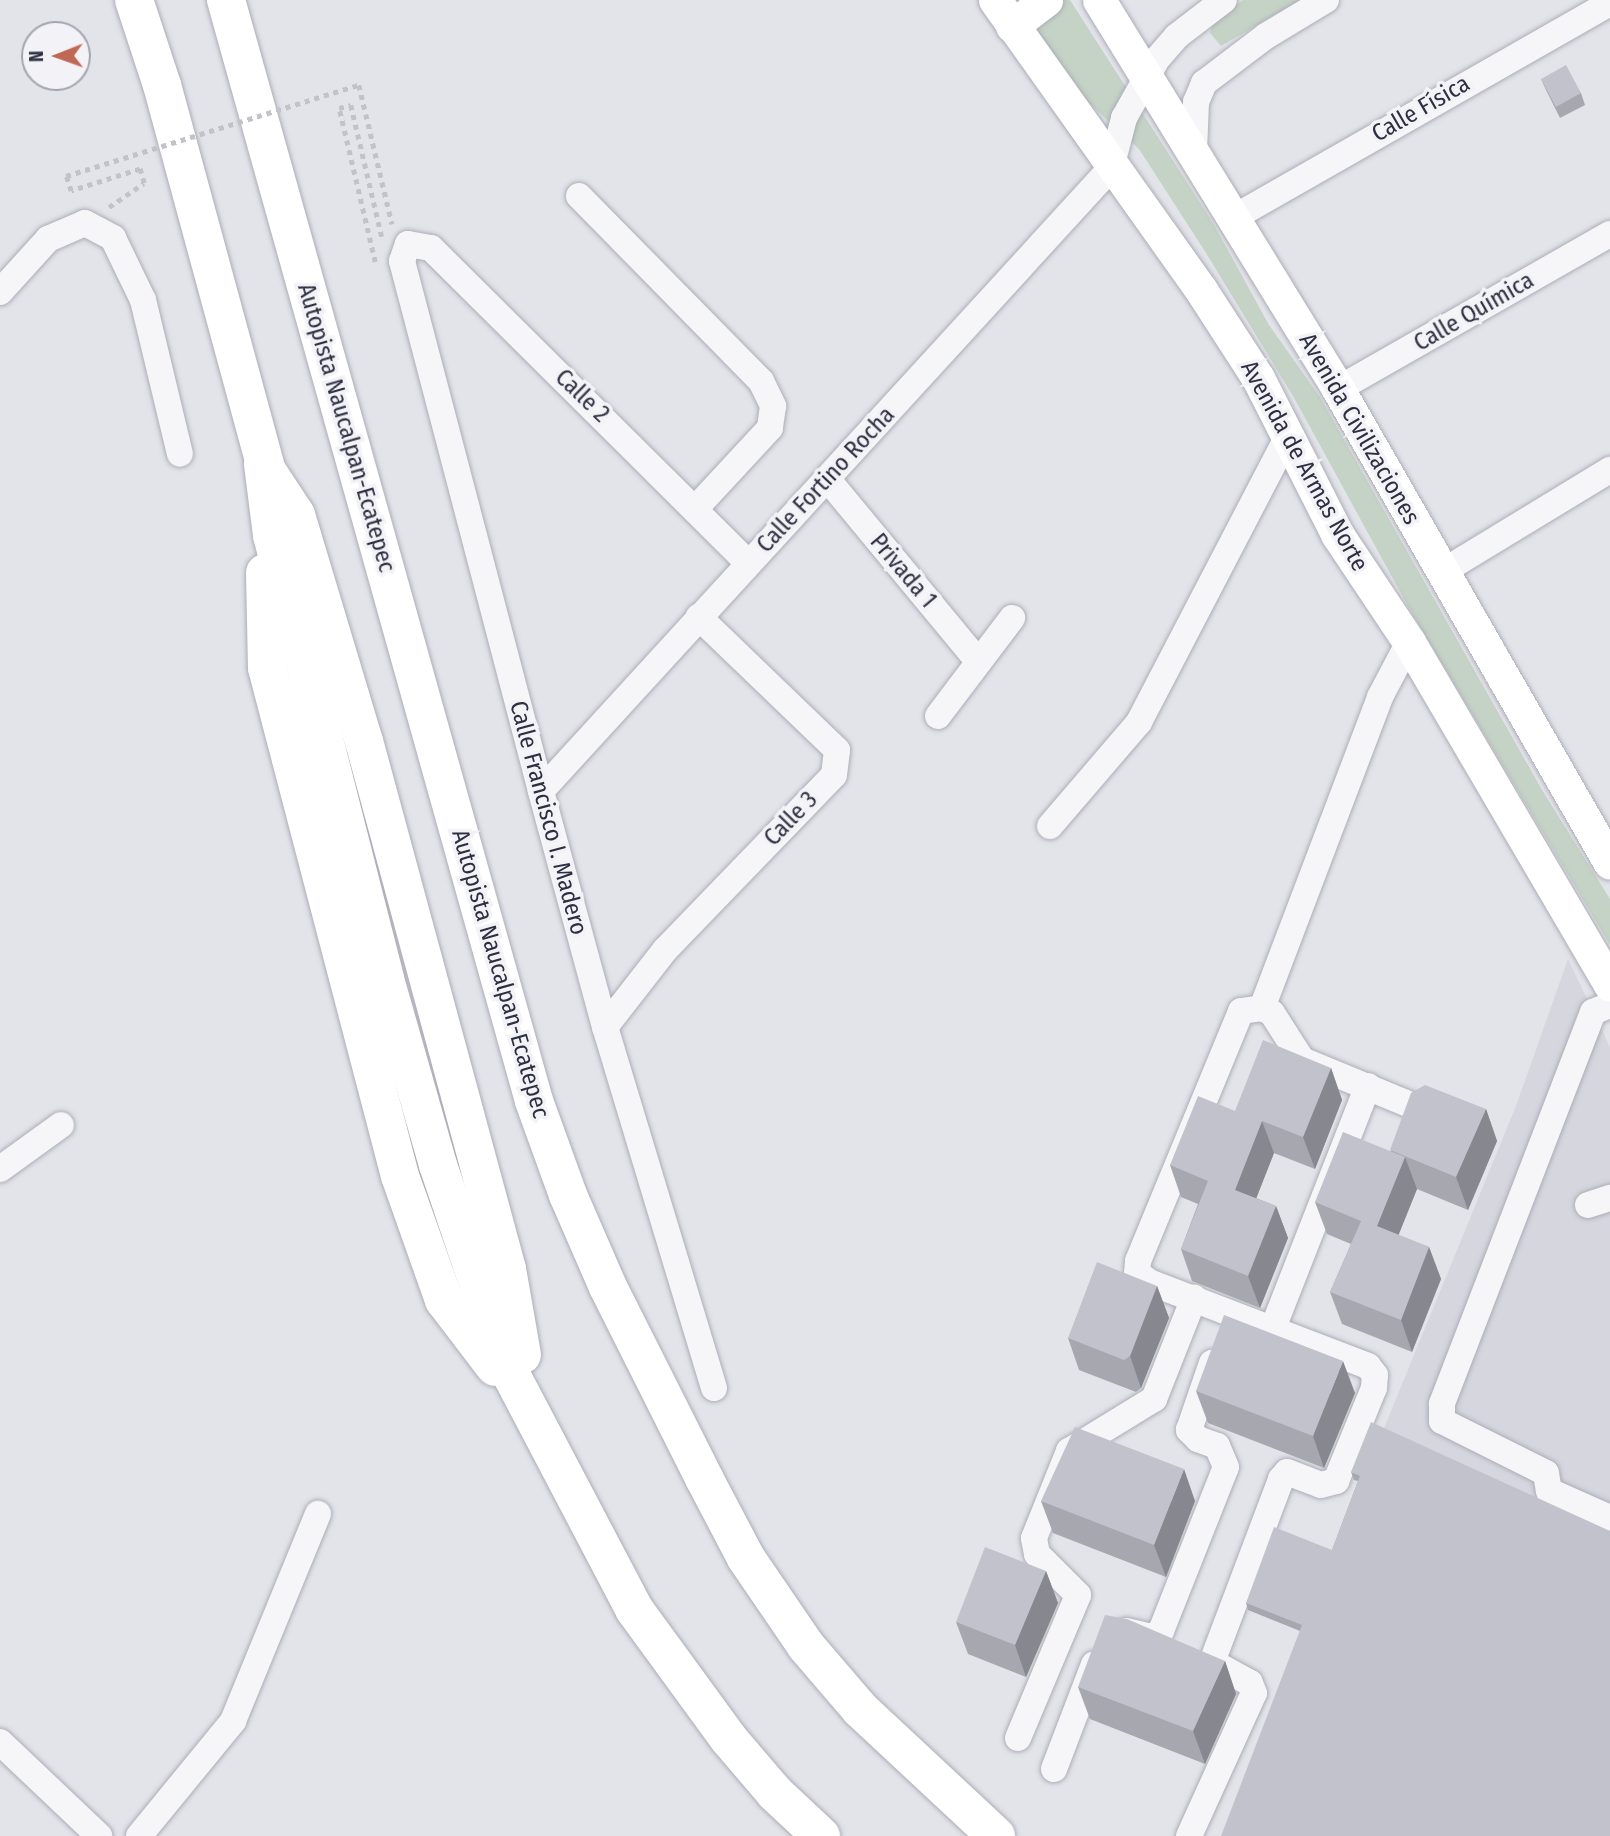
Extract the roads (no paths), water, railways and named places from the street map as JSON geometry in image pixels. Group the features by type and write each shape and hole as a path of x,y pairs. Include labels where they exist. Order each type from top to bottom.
{"highway":[{"path":"134,0 162,85 262,464 281,514 457,1159 534,1419"},
{"name":"Autopista Naucalpan-Ecatepec","path":"226,0 534,1101 568,1195 620,1312 746,1558 806,1646 860,1709 996,1836"},
{"path":"262,464 267,668 273,767 381,1183 407,1252 534,1419"},
{"path":"262,464 272,535 385,979 438,1165 505,1363"},
{"path":"265,569 282,647 420,1170 459,1287 505,1363 634,1609 727,1738 775,1793 821,1836"}],"main road":[{"path":"1003,13 1046,0"},
{"name":"Avenida Civilizaciones","path":"1099,0 1338,389 1610,863"},
{"name":"Avenida de Armas Norte","path":"1003,13 1111,168 1201,290 1258,378 1286,440 1337,534 1409,642 1610,984"}],"street":[{"path":"1111,168 1124,118 1146,80 1177,36 1224,0"},
{"path":"1194,153 1196,102 1204,83 1266,36 1325,0"},
{"name":"Calle Física","path":"1233,218 1610,2"},
{"name":"Calle Fortino Rocha","path":"541,791 748,563 829,481 1111,168"},
{"path":"579,196 761,381 773,406 770,428 695,508"},
{"path":"0,292 48,239 85,223 113,238 144,300 180,454"},
{"name":"Calle Química","path":"1338,389 1610,234"},
{"name":"Calle 2","path":"395,240 431,248 748,563"},
{"name":"Calle Francisco I. Madero","path":"395,240 605,1027 714,1388"},
{"path":"1049,826 1139,722 1286,440"},
{"path":"1442,572 1610,471"},
{"name":"Privada 1","path":"829,481 977,660"},
{"name":"Calle 3","path":"605,1027 665,950 834,775 837,763 837,750 699,617"},
{"path":"938,716 977,660 1012,618"},
{"path":"1262,1008 1380,696 1409,642"},
{"path":"1610,1005 1593,1012 1442,1404 1442,1422 1546,1473 1549,1492 1610,1518"},
{"path":"1189,1836 1254,1693 1250,1683 1212,1662 1281,1479 1287,1472 1321,1485 1336,1481 1374,1388 1375,1375 1368,1366 1149,1282 1137,1273 1138,1261 1241,1011 1262,1008 1272,1013 1302,1060 1423,1110"},
{"path":"1273,1328 1368,1087"},
{"path":"0,1169 61,1125"},
{"path":"1018,1738 1078,1595 1037,1554 1034,1538 1069,1451 1154,1399 1194,1298"},
{"path":"1054,1769 1104,1637 1112,1631 1152,1637 1160,1631 1226,1467 1217,1446 1198,1439 1189,1430 1233,1312"},
{"path":"139,1836 233,1721 318,1514"},
{"path":"0,1742 99,1836"}]}
